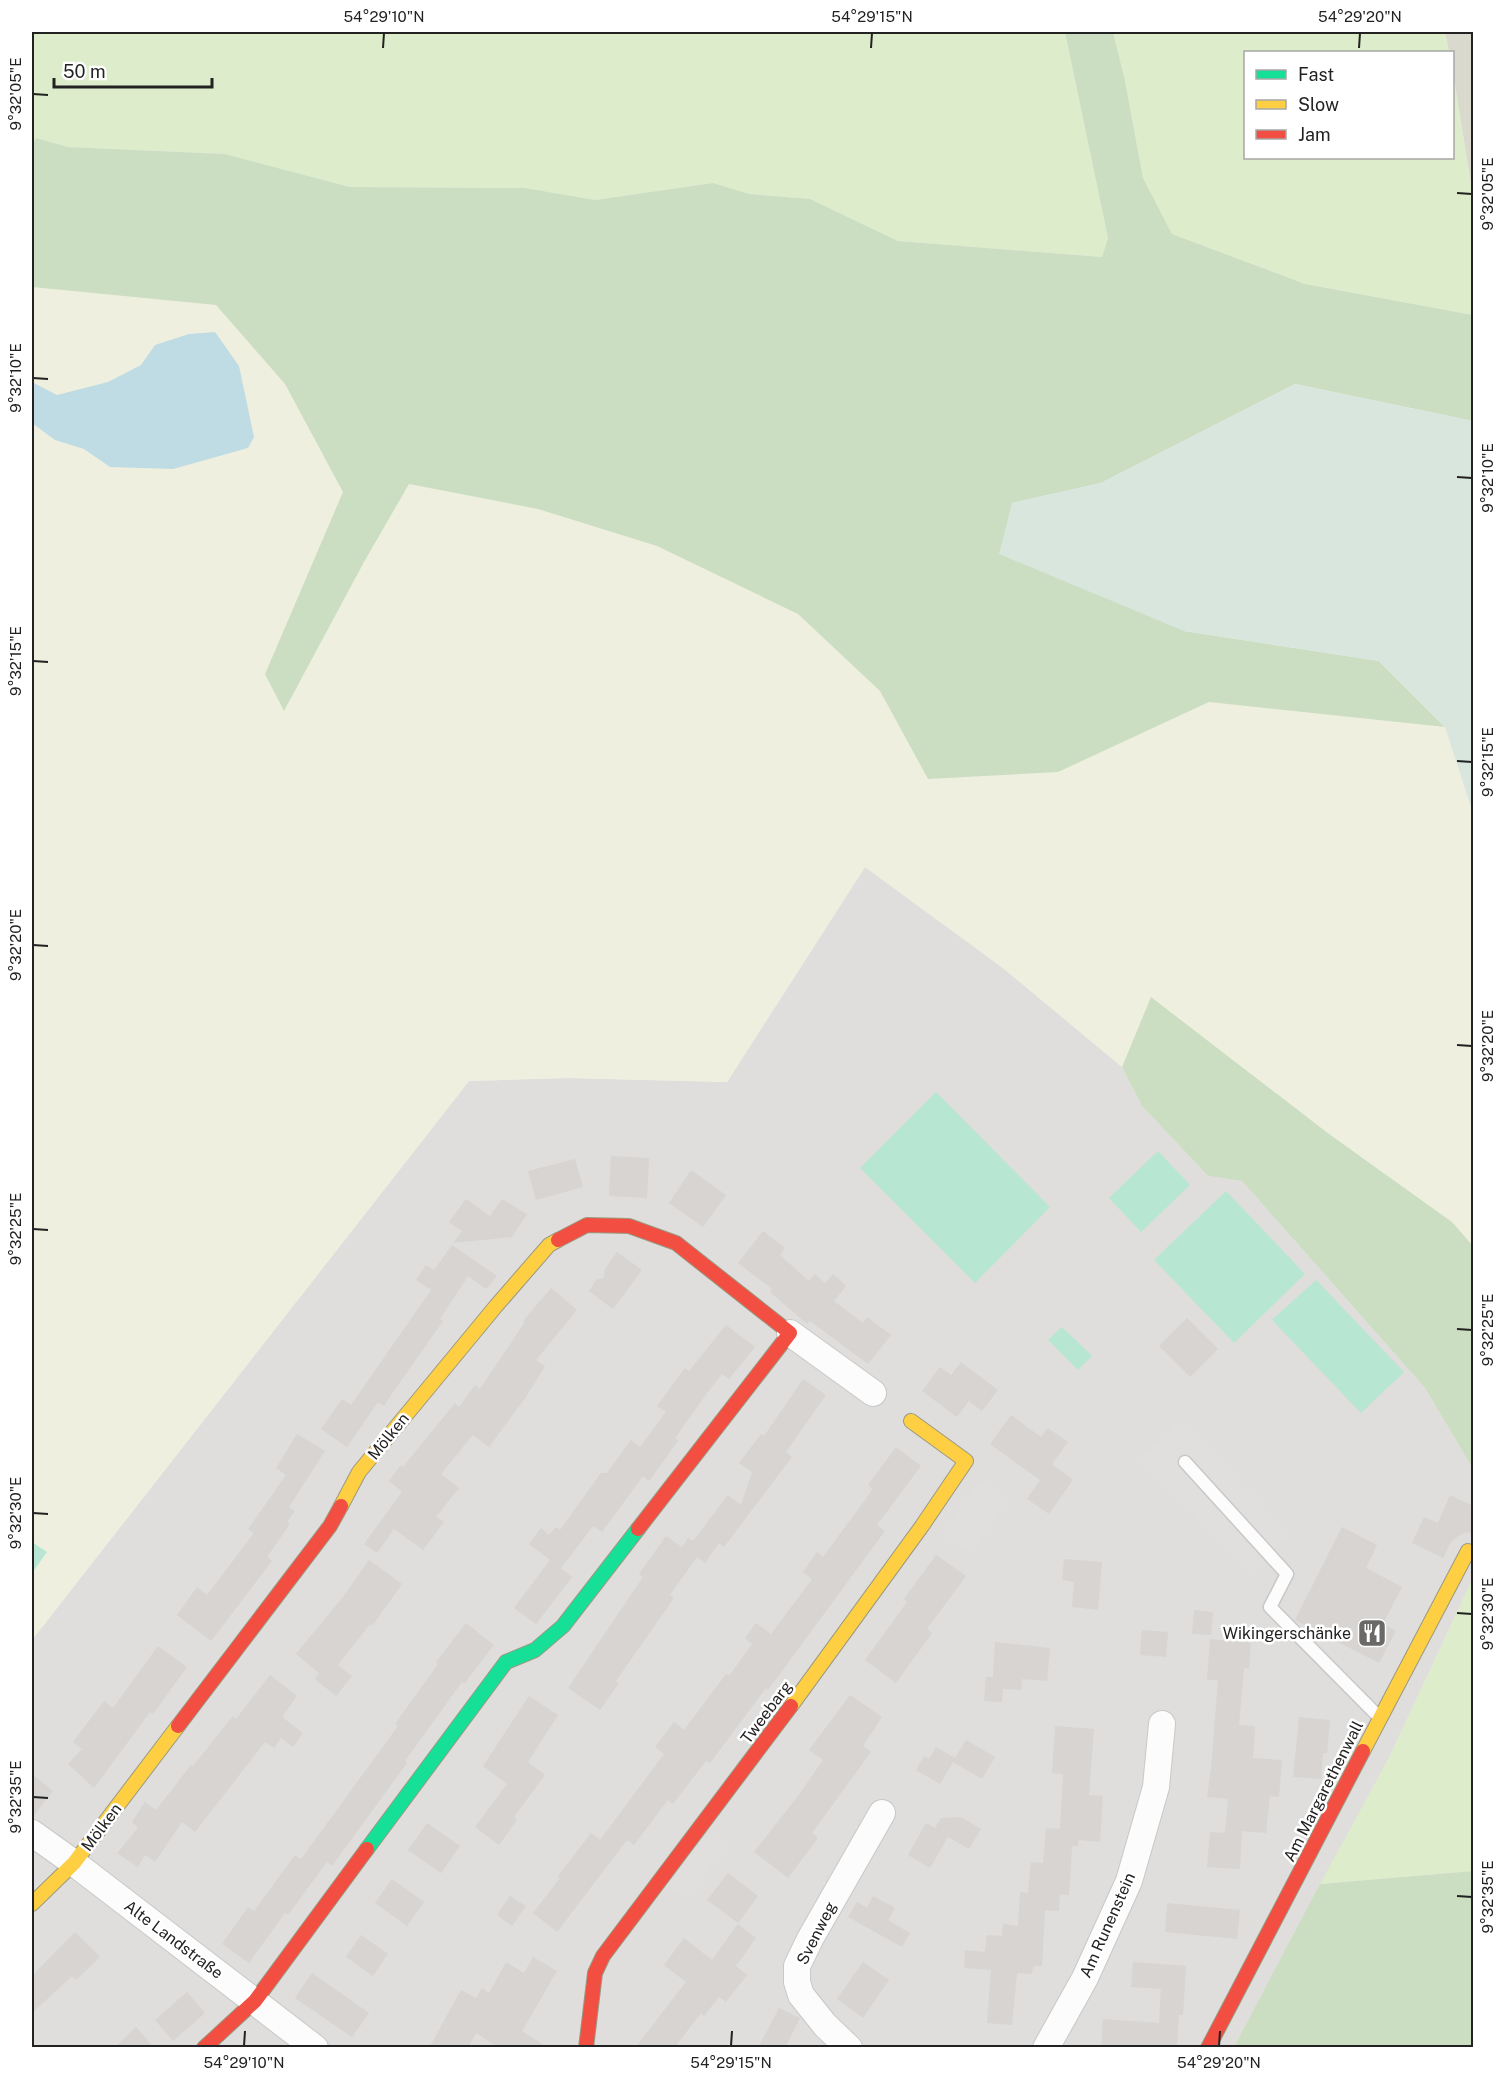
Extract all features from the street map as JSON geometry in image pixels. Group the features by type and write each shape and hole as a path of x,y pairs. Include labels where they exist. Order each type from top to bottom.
{"street":[{"name":"Mölken","path":"32,1904 74,1863 330,1526 359,1472 495,1306 549,1245 587,1225 628,1226 676,1243 790,1333 873,1393"},
{"path":"204,2048 255,2001 506,1662 535,1650 563,1626 790,1333"},
{"name":"Tweebarg","path":"586,2048 594,1974 603,1956 813,1677 966,1461 912,1421"},
{"name":"Am Margarethenwall","path":"1208,2048 1468,1551"},
{"name":"Am Runenstein","path":"1046,2048 1085,1978 1129,1881 1156,1787 1162,1724"},
{"name":"Svenweg","path":"849,2048 825,2025 801,1995 797,1982 797,1966 882,1813"},
{"name":"Alte Landstraße","path":"32,1833 315,2048"}],"lane":[{"path":"1185,1462 1287,1574 1270,1607 1380,1718"}],"shaded area":[{"path":"1445,32 1473,32 1473,197 1454,79 1454,51 1449,51"},
{"path":"1295,384 1473,421 1473,813 1445,727 1379,661 1184,631 999,554 1012,503 1101,483"},
{"path":"865,867 1003,968 1122,1067 1142,1106 1208,1176 1242,1181 1425,1388 1473,1469 1473,1578 1390,1756 1234,2047 32,2047 32,1640 469,1081 568,1078 727,1082"},
{"path":"1179,1422 1289,1535 1250,1572 1141,1459"},
{"path":"980,1482 1007,1502 970,1554 942,1533"},
{"path":"709,1834 725,1847 685,1899 668,1886"}],"green space":[{"path":"32,32 1065,32 1108,238 1102,257 898,241 810,199 749,194 713,183 595,200 525,188 350,187 225,154 68,147 36,138 32,145"},
{"path":"1065,32 1113,32 1125,81 1143,178 1172,234 1305,284 1473,315 1473,421 1295,384 1101,483 1012,503 1184,631 1379,661 1445,727 1209,702 1058,772 928,779 880,691 798,614 657,546 538,509 409,484 284,711 265,674 343,492 285,384 216,305 32,287 32,145 36,138 68,147 225,154 350,187 525,188 595,200 713,183 749,194 810,199 898,241 1102,257 1108,238"},
{"path":"1113,32 1445,32 1449,51 1244,51 1244,159 1454,159 1454,79 1473,197 1473,315 1305,284 1172,234 1143,178 1125,81"},
{"path":"32,287 216,305 285,384 343,492 265,674 285,710 364,562 409,484 538,509 657,546 798,614 880,691 928,779 1058,772 1209,702 1445,727 1473,813 1473,1246 1452,1222 1329,1134 1151,997 1122,1067 1003,968 865,867 727,1082 568,1078 469,1081 32,1640"},
{"path":"1151,997 1329,1134 1452,1222 1473,1246 1473,1469 1425,1388 1242,1181 1208,1176 1142,1106 1122,1067"},
{"path":"936,1092 1050,1207 975,1283 860,1168"},
{"path":"1158,1151 1190,1185 1141,1232 1109,1198"},
{"path":"1226,1191 1305,1274 1234,1343 1154,1260"},
{"path":"1316,1280 1404,1372 1361,1413 1272,1320"},
{"path":"1062,1327 1092,1356 1078,1370 1048,1340"},
{"path":"32,1542 47,1552 32,1573"},
{"path":"1473,1578 1473,1871 1320,1884 1390,1756"},
{"path":"1473,1871 1473,2047 1234,2047 1320,1884"}],"water":[{"path":"215,332 239,366 254,437 248,448 173,469 110,467 84,449 55,440 32,423 32,382 57,395 108,382 141,365 155,345 189,334"}],"building":[{"path":"611,1156 649,1158 647,1198 609,1196"},
{"path":"575,1159 583,1187 536,1200 528,1171"},
{"path":"691,1170 726,1195 703,1227 669,1203"},
{"path":"466,1199 490,1216 502,1199 527,1214 512,1237 453,1243 462,1231 449,1222"},
{"path":"763,1231 785,1248 780,1255 809,1281 815,1274 825,1283 833,1274 846,1286 834,1301 863,1323 867,1317 891,1335 868,1364 810,1321 807,1324 770,1292 772,1289 738,1263"},
{"path":"452,1245 497,1276 486,1289 468,1276 440,1319 443,1321 384,1406 378,1402 347,1447 321,1429 342,1399 351,1405 431,1290 416,1280 426,1265 434,1270"},
{"path":"617,1252 642,1270 613,1309 589,1291 597,1279 604,1278 605,1269"},
{"path":"551,1288 577,1310 536,1360 545,1366 526,1397 489,1447 473,1435 441,1474 459,1488 436,1517 444,1522 423,1550 394,1529 377,1553 364,1544 402,1492 389,1481 455,1403 459,1407 475,1385 480,1389 525,1322 523,1321"},
{"path":"1187,1318 1218,1349 1190,1377 1159,1346"},
{"path":"726,1325 755,1347 729,1379 722,1374 675,1438 678,1441 649,1481 643,1476 602,1532 593,1526 561,1568 529,1544 541,1528 549,1535 556,1527 560,1530 601,1473 607,1473 631,1440 640,1447 666,1412 657,1406 685,1368 689,1371"},
{"path":"961,1362 998,1390 982,1411 969,1401 957,1417 922,1391 940,1367 951,1375"},
{"path":"803,1379 826,1395 786,1452 792,1457 724,1547 719,1543 705,1563 697,1557 670,1595 674,1598 616,1681 619,1683 600,1710 568,1688 643,1577 639,1574 666,1536 682,1547 688,1538 693,1541 728,1495 741,1505 752,1472 739,1463 761,1434 764,1436"},
{"path":"1011,1415 1041,1437 1048,1428 1068,1442 1052,1464 1073,1480 1049,1514 1027,1499 1040,1480 990,1444"},
{"path":"297,1434 325,1451 289,1507 295,1511 287,1522 290,1524 267,1557 272,1561 211,1641 177,1615 197,1587 207,1595 254,1533 248,1529 286,1475 276,1468"},
{"path":"896,1447 921,1466 877,1525 885,1531 768,1690 766,1688 710,1763 706,1761 673,1804 668,1800 634,1845 627,1840 557,1932 533,1913 560,1878 558,1876 591,1833 600,1840 664,1754 655,1747 674,1722 684,1730 726,1674 729,1676 752,1644 745,1638 756,1623 771,1634 812,1579 803,1572 817,1552 823,1557 873,1489 868,1485"},
{"path":"1450,1495 1473,1506 1473,1533 1467,1532 1458,1536 1451,1542 1443,1558 1412,1543 1424,1517 1438,1523"},
{"path":"1342,1527 1377,1545 1366,1568 1402,1587 1383,1624 1396,1631 1379,1663 1295,1620"},
{"path":"936,1555 966,1576 927,1629 932,1633 896,1683 865,1660 907,1602 904,1599"},
{"path":"1064,1559 1102,1562 1098,1610 1072,1607 1074,1582 1062,1580"},
{"path":"369,1560 402,1584 372,1626 370,1624 338,1665 352,1676 336,1696 315,1679 319,1673 296,1654 343,1597"},
{"path":"550,1560 572,1577 536,1624 514,1608"},
{"path":"1194,1610 1213,1612 1211,1635 1192,1634"},
{"path":"466,1623 494,1645 464,1684 462,1682 405,1761 407,1763 332,1866 327,1862 288,1915 285,1913 249,1963 222,1944 248,1907 254,1911 295,1855 301,1859 398,1726 395,1724 438,1664 436,1662"},
{"path":"1142,1630 1168,1632 1166,1657 1140,1655"},
{"path":"1210,1639 1251,1643 1249,1669 1244,1668 1239,1725 1255,1726 1253,1758 1282,1760 1279,1797 1270,1796 1266,1833 1242,1831 1240,1869 1207,1867 1210,1832 1225,1833 1228,1799 1207,1797 1218,1680 1207,1680"},
{"path":"995,1642 1050,1648 1047,1681 1022,1679 1021,1690 1003,1689 1002,1702 984,1701 986,1677 993,1677"},
{"path":"158,1646 187,1667 153,1714 150,1712 94,1788 68,1764 82,1749 73,1742 104,1701 113,1708"},
{"path":"270,1675 297,1696 282,1717 303,1733 293,1747 281,1738 274,1748 265,1742 195,1832 182,1822 155,1862 145,1855 138,1867 117,1853 138,1828 132,1822 145,1802 156,1810 233,1716 236,1719"},
{"path":"850,1695 882,1717 863,1746 871,1752 812,1833 818,1838 788,1878 754,1852 823,1760 809,1750"},
{"path":"529,1696 558,1715 528,1762 545,1775 514,1817 517,1820 499,1845 475,1827 507,1784 483,1766"},
{"path":"1299,1717 1330,1720 1327,1753 1323,1753 1321,1779 1293,1777"},
{"path":"1055,1726 1094,1729 1089,1795 1103,1796 1100,1842 1079,1840 1078,1846 1072,1846 1069,1895 1060,1894 1059,1911 1045,1910 1042,1966 1033,1966 1032,1974 1017,1973 1012,2025 987,2023 991,1970 964,1968 965,1950 985,1952 987,1935 1002,1936 1003,1924 1018,1926 1020,1892 1028,1893 1031,1862 1043,1863 1046,1828 1060,1829 1063,1774 1052,1773"},
{"path":"966,1740 995,1757 982,1779 953,1762 940,1784 916,1770 924,1756 929,1759 936,1747 955,1758"},
{"path":"32,1774 53,1791 32,1818"},
{"path":"961,1817 981,1829 969,1849 948,1837 930,1868 908,1855 926,1823 935,1828 941,1818"},
{"path":"427,1823 460,1846 441,1873 408,1850"},
{"path":"728,1873 758,1896 738,1923 707,1900"},
{"path":"392,1879 424,1902 407,1926 375,1903"},
{"path":"510,1896 526,1906 512,1926 497,1915"},
{"path":"873,1896 895,1908 888,1920 910,1933 902,1947 848,1917 857,1902 867,1908"},
{"path":"1167,1903 1240,1910 1237,1939 1165,1932"},
{"path":"738,1924 756,1938 736,1966 747,1975 726,2002 719,1997 704,2016 701,2013 674,2048 635,2048 686,1982 664,1965 684,1938 712,1960"},
{"path":"75,1932 100,1957 76,1980 72,1976 32,2013 32,1976"},
{"path":"361,1935 388,1954 373,1976 346,1957"},
{"path":"533,1957 557,1971 522,2031 548,2048 499,2048 476,2033 468,2048 429,2048 461,1990 476,1998 482,1988 489,1993 506,1962 524,1973"},
{"path":"863,1962 889,1980 863,2018 837,1999"},
{"path":"1133,1962 1186,1966 1183,2015 1179,2015 1177,2048 1125,2045 1125,2048 1101,2048 1103,2019 1159,2023 1161,1989 1131,1987"},
{"path":"312,1973 369,2013 352,2037 295,1998"},
{"path":"187,1992 205,2013 173,2041 155,2020"},
{"path":"779,2008 800,2018 785,2048 758,2048"},
{"path":"136,2027 154,2048 114,2048"}],"traffic: fast":[{"path":"367,1849 506,1662 535,1650 563,1626 638,1529"}],"traffic: slow":[{"path":"341,1506 359,1472 496,1306 549,1245 558,1240"},
{"path":"791,1706 922,1526 966,1461 911,1421"},
{"path":"1363,1751 1468,1551"},
{"path":"32,1904 74,1863 178,1726"}],"traffic: jam":[{"path":"558,1240 587,1225 629,1226 676,1243 790,1333 638,1529"},
{"path":"178,1726 330,1526 341,1506"},
{"path":"586,2048 595,1973 603,1956 791,1706"},
{"path":"1208,2048 1363,1751"},
{"path":"204,2048 255,2001 367,1849"}],"place":[{"name":"Wikingerschänke","path":"1372,1633"}]}
